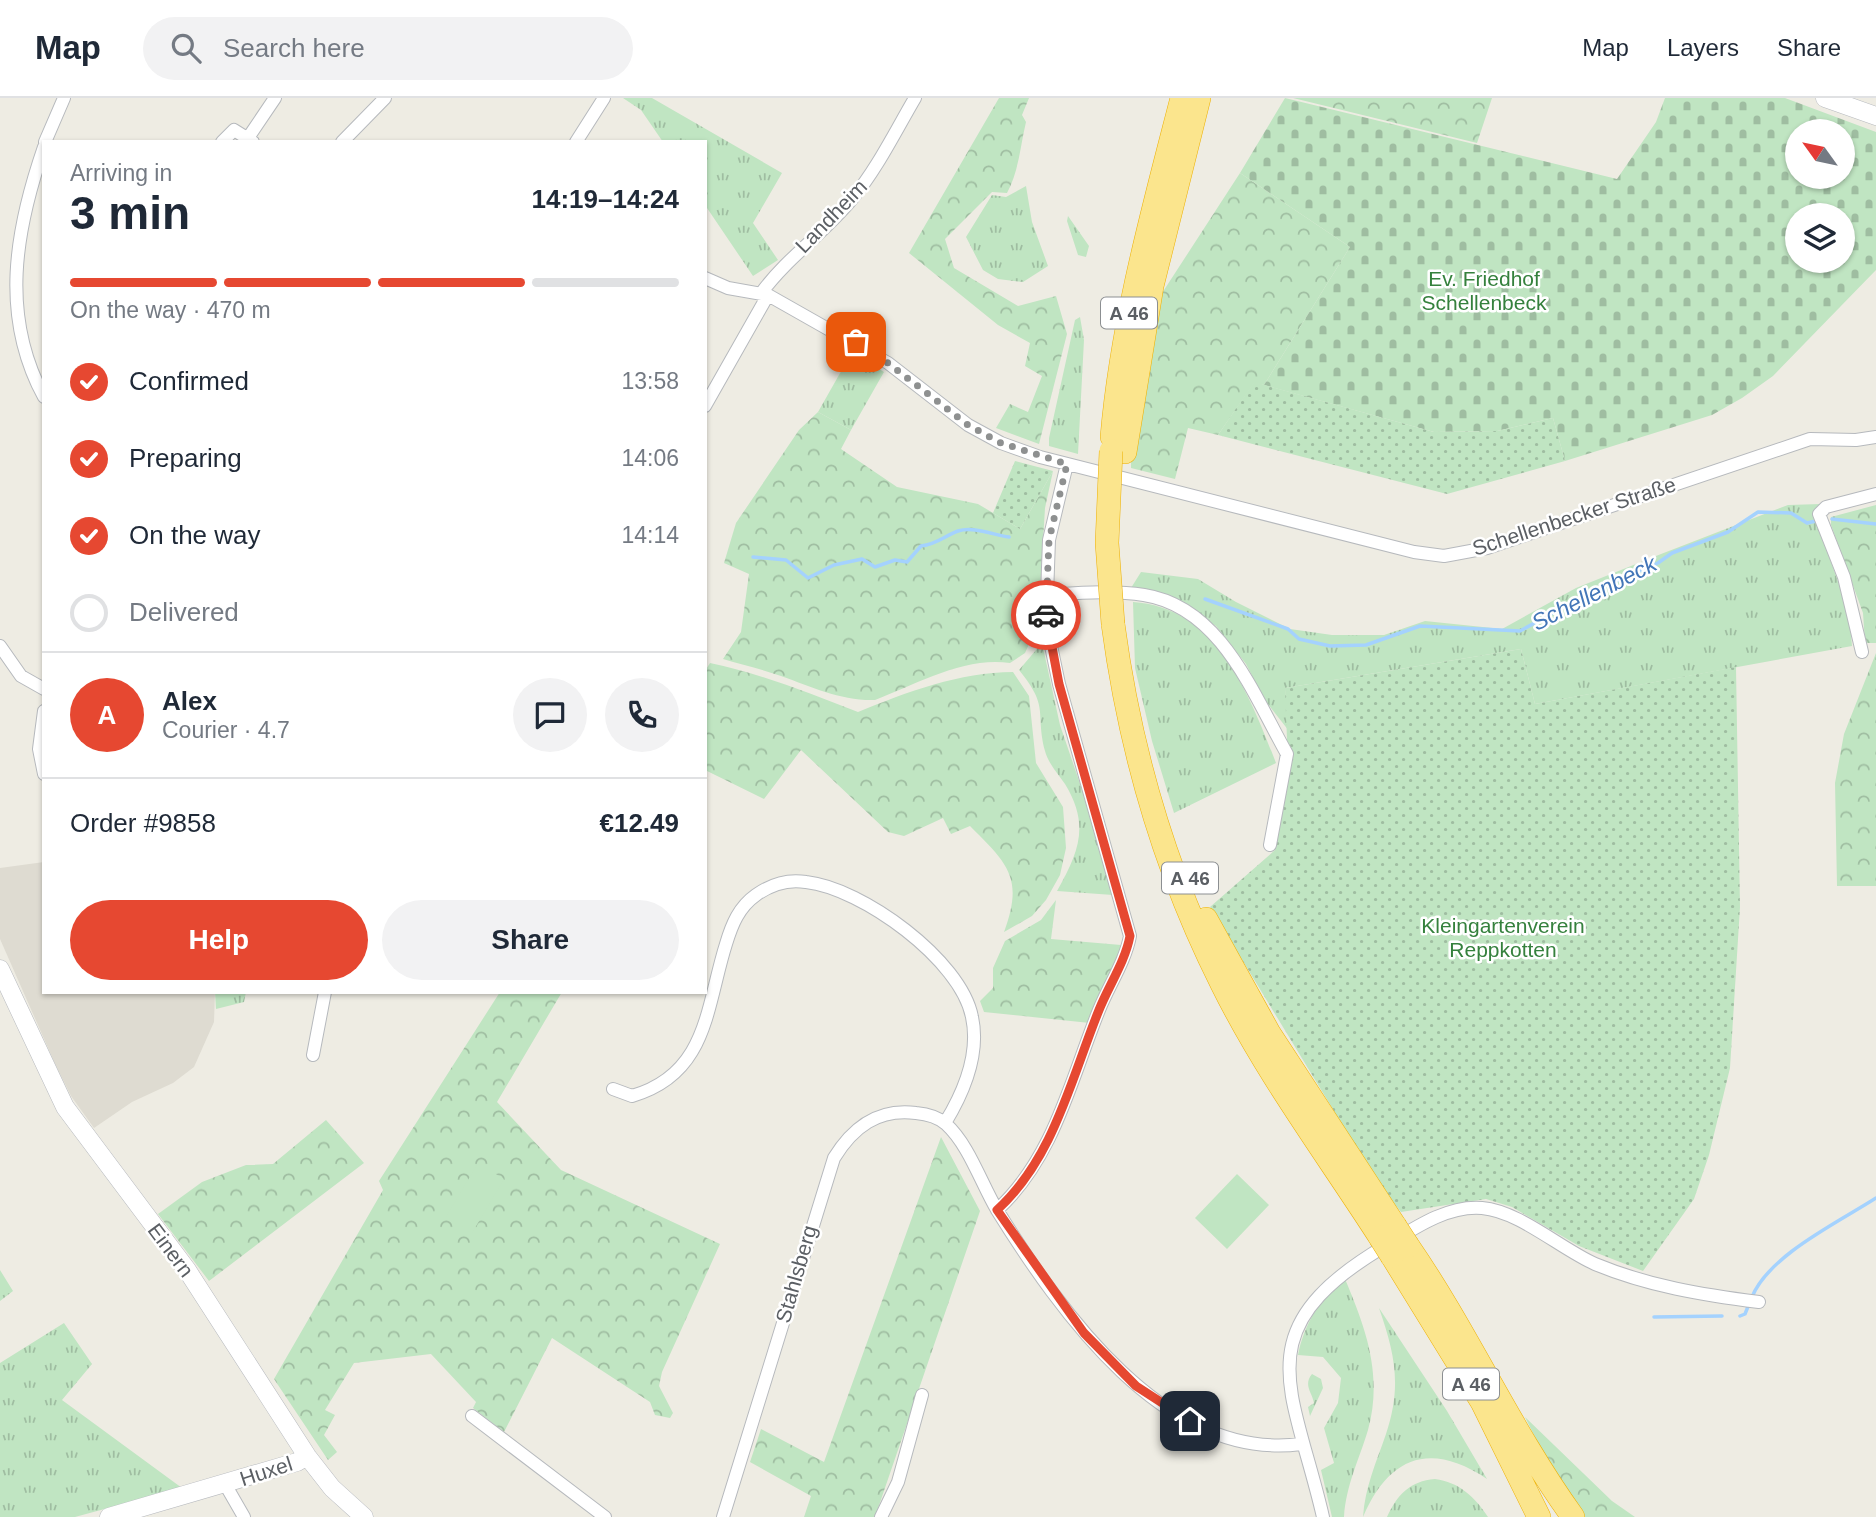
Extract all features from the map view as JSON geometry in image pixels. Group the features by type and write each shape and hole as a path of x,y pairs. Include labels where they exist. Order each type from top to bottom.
{"highway":[{"name":"A 46","path":"1182,98 1129,310 1116,391 1122,528 1120,624 1152,764 1178,848 1208,921 1269,1033 1400,1251 1482,1402 1539,1517"},
{"name":"A 46","path":"1118,452 1152,286 1199,98"},
{"name":"A 46","path":"1400,1251 1438,1290 1496,1393 1554,1517"},
{"path":"1496,1393 1573,1517"}],"main road":[{"path":"1825,98 1867,108"},
{"name":"Einern","path":"0,969 65,1107 187,1270 307,1456 332,1488 364,1517"},
{"name":"Huxel","path":"108,1517 297,1462 307,1456"}],"street":[{"path":"47,140 64,98"},
{"path":"223,140 227,133 234,130 251,140 275,98"},
{"path":"344,140 385,98"},
{"path":"577,140 604,98"},
{"name":"Landheim","path":"707,401 779,268 852,200 870,175 915,98"},
{"path":"42,155 23,225 13,301 22,352 42,393"},
{"path":"707,279 728,288 765,294"},
{"name":"Schellenbecker Straße","path":"765,294 856,342 888,363 968,425 1001,443 1067,464 1352,537 1444,556 1487,548 1810,439 1856,440 1876,437"},
{"path":"997,1210 1016,1192 1043,1150 1107,990 1127,951 1130,936 1049,640 1049,540 1067,464"},
{"path":"1862,652 1847,589 1819,514 1826,507 1876,494"},
{"path":"1047,595 1147,595 1174,605 1204,623 1226,648 1287,754 1270,845"},
{"path":"0,646 21,676 42,688"},
{"path":"42,726 39,749 42,764"},
{"path":"614,1088 632,1096 660,1085 678,1071 691,1055 702,1034 717,972 741,908 773,885 808,882 849,896 880,913 921,945 964,993 973,1018 974,1048 960,1094 944,1123 956,1136 997,1210 1084,1333 1136,1386 1190,1421 1220,1433 1274,1447 1301,1444"},
{"path":"313,1055 325,994"},
{"name":"Stahlsberg","path":"723,1517 834,1158 855,1130 890,1112 918,1113 944,1123"},
{"path":"1323,1517 1301,1444 1288,1373 1299,1322 1315,1297 1376,1251 1451,1212 1482,1208 1495,1212 1592,1262 1643,1283 1757,1302"},
{"path":"881,1517 898,1482 922,1395"},
{"path":"472,1416 605,1517"},
{"name":"Huxel","path":"225,1484 244,1517"}],"shaded area":[{"path":"42,862 42,994 215,994 214,1022 194,1067 173,1083 132,1102 94,1128 71,1096 56,1066 0,939 0,868"}],"green space":[{"path":"623,98 652,98 782,173 753,223 778,260 753,276 707,208 707,140 662,140 641,110"},
{"path":"999,98 1029,98 1022,115 1026,122 1011,185 1007,193 992,192 945,239 954,268 1018,306 1056,296 1067,334 1039,444 996,428 1010,404 1028,412 1042,376 1025,366 1030,343 998,325 909,253"},
{"name":"Ev. Friedhof Schellenbeck","path":"1285,98 1617,179 1656,122 1665,98 1785,98 1841,119 1785,119 1785,189 1855,189 1855,124 1876,132 1876,270 1773,376 1742,398 1712,415 1565,461 1553,418 1497,431 1434,432 1264,385 1350,247 1240,173"},
{"path":"1293,98 1492,98 1477,143"},
{"path":"1240,173 1350,247 1264,385 1254,383 1218,435 1188,428 1175,479 1131,468 1131,450 1153,307"},
{"path":"1026,186 1032,222 1048,266 1023,282 998,279 983,270 966,237 992,195 1006,197"},
{"path":"1068,216 1089,246 1086,257 1078,255 1067,221"},
{"path":"1080,317 1084,340 1078,454 1049,446 1049,438 1075,320"},
{"path":"852,352 884,372 851,430 818,412"},
{"path":"1254,382 1434,432 1497,431 1553,418 1565,461 1447,494 1218,435"},
{"path":"818,412 851,430 841,449 897,487 978,504 1020,529 1053,471 1045,508 1038,624 1025,653 1010,663 993,662 958,667 875,700 838,696 723,659 741,632 749,574 724,563 736,523 799,430"},
{"path":"1015,461 1053,471 1020,529 993,513"},
{"path":"1821,504 1821,534 1849,612 1852,646 1535,704 1521,649 1285,688 1289,731 1264,699 1246,664 1216,626 1178,602 1131,588 1141,572 1198,579 1290,629 1332,635 1384,635 1425,621 1502,629 1576,588 1661,554 1788,505"},
{"path":"1876,505 1876,643 1865,643 1863,613 1831,525 1831,517"},
{"path":"1133,602 1162,608 1187,620 1208,637 1241,684 1276,763 1174,813 1152,741 1135,668"},
{"path":"1042,643 1060,725 1090,813 1113,895 1057,891 1076,851 1079,826 1073,799 1046,755 1035,693 1019,670"},
{"name":"Kleingartenverein Reppkotten","path":"1521,649 1535,704 1736,667 1740,907 1730,1068 1709,1155 1694,1199 1643,1271 1579,1246 1512,1207 1486,1199 1401,1212 1357,1157 1334,1111 1210,907 1275,850 1288,765 1285,688"},
{"path":"1876,653 1876,886 1837,886 1835,783 1844,734"},
{"path":"710,663 728,667 858,712 954,679 1013,672 1029,696 1036,763 1063,807 1066,848 1060,875 1046,900 1032,916 1004,932 1012,898 1009,873 994,851 970,826 951,834 943,818 904,836 888,832 801,750 764,799 707,771 707,668"},
{"path":"1056,900 1051,939 1121,945 1090,1023 984,1012 980,1001 993,988 993,968 1005,941 1041,920"},
{"path":"215,994 246,994 244,1002 216,1009"},
{"path":"499,994 561,994 497,1102 561,1170 720,1244 662,1372 659,1386 673,1413 670,1418 655,1415 650,1402 552,1338 504,1432 473,1408 476,1402 431,1354 354,1363 325,1410 335,1415 324,1435 337,1452 328,1460 274,1379 383,1190 379,1181"},
{"path":"326,1120 364,1163 209,1281 158,1214 202,1182 246,1165 273,1164"},
{"path":"941,1137 980,1211 875,1517 804,1517 811,1496 750,1462 761,1429 824,1462"},
{"path":"478,1163 504,1179 472,1233 446,1217"},
{"path":"1237,1174 1269,1205 1227,1249 1195,1218"},
{"path":"0,1270 13,1291 0,1301"},
{"path":"1345,1279 1360,1316 1370,1353 1374,1390 1368,1430 1350,1483 1344,1517 1332,1517 1321,1470 1334,1463 1324,1428 1338,1403 1341,1378 1323,1357 1298,1355 1314,1312 1328,1294"},
{"path":"1379,1308 1447,1411 1487,1479 1448,1460 1430,1458 1414,1461 1399,1468 1385,1480 1373,1496 1363,1517 1369,1485 1394,1401 1392,1355"},
{"path":"64,1323 92,1364 62,1400 182,1488 75,1517 0,1517 0,1363"},
{"path":"1312,1374 1321,1379 1323,1388 1310,1416 1308,1407 1314,1403 1308,1382"},
{"path":"1525,1417 1612,1501 1635,1517 1585,1517 1563,1494"},
{"path":"1426,1480 1452,1483 1466,1492 1488,1517 1387,1517 1405,1490"}],"waterway":[{"name":"Schellenbeck","path":"1205,599 1288,629 1299,639 1330,646 1366,645 1420,626 1520,631 1587,594 1658,563 1672,553 1728,532 1758,512 1791,513 1807,523 1816,521"},
{"name":"Schellenbeck","path":"1832,519 1876,524"},
{"name":"Schellenbeck","path":"753,557 786,560 808,578 834,565 862,559 875,567 895,560 907,562 921,546 932,544 958,531 977,530 1009,537"},
{"path":"1752,1297 1773,1267 1789,1254 1876,1198"},
{"path":"1740,1316 1745,1314 1749,1304"},
{"path":"1654,1317 1722,1316"}],"way so far":[{"path":"856,342 888,363 968,425 1001,443 1067,464 1049,540 1046,615"}],"route":[{"path":"1046,615 1049,640 1076,749 1118,886 1130,936 1127,951 1093,1023 1052,1132 1016,1192 997,1210 1084,1333 1136,1386 1190,1421"}]}
